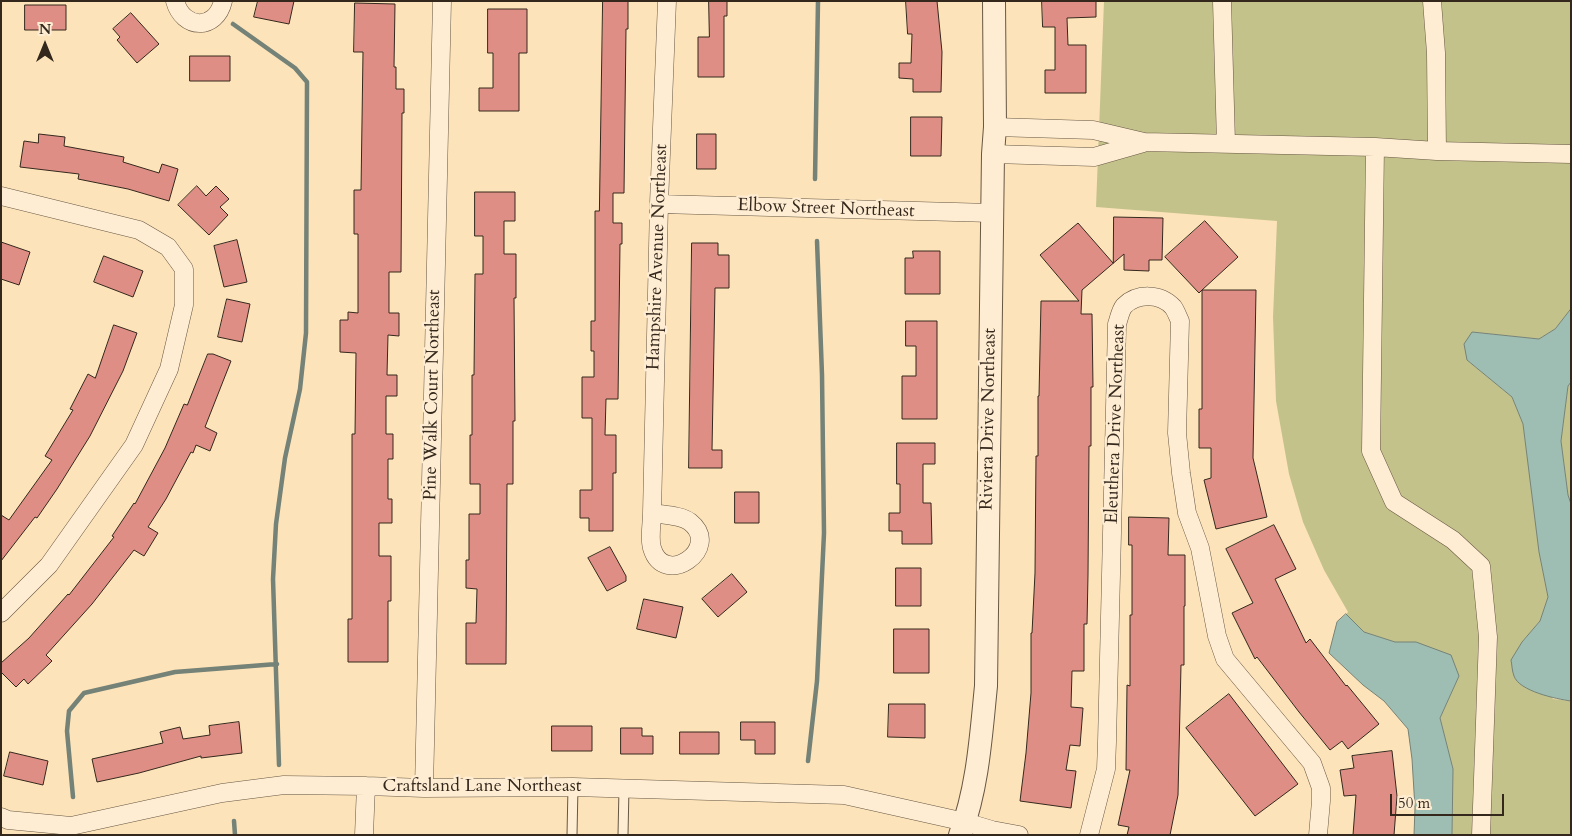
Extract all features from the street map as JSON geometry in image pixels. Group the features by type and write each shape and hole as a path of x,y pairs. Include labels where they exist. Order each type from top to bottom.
{"street":[{"path":"175,1 181,15 188,20 203,23 216,16 221,9 223,1"},
{"name":"Pine Walk Court Northeast","path":"424,788 442,1"},
{"name":"Hampshire Avenue Northeast","path":"652,513 659,204 667,1"},
{"name":"Riviera Drive Northeast","path":"963,828 979,755 986,686 992,213 995,126 994,1"},
{"path":"1222,1 1226,143"},
{"path":"1432,1 1436,53 1437,151"},
{"path":"995,126 1092,130 1144,142 1571,154"},
{"path":"993,154 1094,157 1144,142"},
{"path":"1374,147 1371,451 1394,502 1453,540 1482,566 1488,637 1481,835"},
{"path":"1,196 139,230 168,247 184,269 184,305 169,369 134,445 49,565 1,613"},
{"name":"Elbow Street Northeast","path":"659,204 992,213"},
{"name":"Eleuthera Drive Northeast","path":"1089,835 1106,769 1117,324 1123,308 1133,299 1150,296 1164,300 1173,308 1180,321 1177,433 1181,473 1187,513 1200,548 1217,636 1225,659 1312,763 1321,788 1322,801 1318,835"},
{"name":"Craftsland Lane Northeast","path":"1,817 8,820 71,826 222,793 284,786 424,788 573,787 844,795 963,828"},
{"path":"364,835 366,786"},
{"path":"963,828 992,830 1019,835"}],"lane":[{"path":"572,835 573,787"},
{"path":"623,835 624,788"}],"shaded area":[{"path":"1104,1 1571,1 1571,309 1555,329 1539,339 1472,332 1467,360 1512,397 1523,424 1539,552 1548,597 1540,621 1522,642 1553,699 1571,701 1571,835 1452,835 1453,769 1440,718 1459,676 1416,642 1395,642 1364,632 1346,614 1348,612 1324,570 1303,522 1289,474 1276,401 1273,317 1277,221 1096,207"},
{"path":"1571,382 1571,504 1568,495 1561,441 1568,386"}],"water":[{"path":"1571,309 1571,382 1568,386 1561,441 1568,495 1571,504 1571,701 1530,690 1517,681 1513,674 1511,660 1522,642 1540,621 1548,597 1539,552 1523,424 1512,397 1467,360 1464,344 1472,332 1539,339 1555,329"},
{"path":"1346,614 1364,632 1395,642 1416,642 1451,655 1459,676 1440,718 1453,769 1452,835 1414,835 1415,808 1408,729 1384,701 1363,685 1329,653 1337,622"}],"building":[{"path":"258,1 294,1 289,24 254,17"},
{"path":"603,1 628,1 624,193 613,193 613,223 622,223 622,244 620,244 618,399 606,399 605,435 616,435 616,473 613,473 613,531 589,531 589,518 580,518 580,490 592,490 592,418 582,418 582,377 594,377 594,351 591,351 591,321 595,321 595,211 599,211"},
{"path":"709,1 727,1 727,16 724,16 724,77 698,77 698,37 709,37"},
{"path":"906,1 937,1 942,52 941,92 913,92 913,79 899,78 899,63 911,63 912,34 908,34"},
{"path":"1042,1 1096,1 1096,17 1067,18 1068,45 1086,45 1086,93 1045,93 1045,70 1055,70 1055,27 1043,27"},
{"path":"355,3 395,4 394,67 396,67 396,89 404,89 404,113 402,113 401,272 389,272 389,313 399,313 399,336 388,335 387,375 397,375 397,396 386,396 386,434 393,434 393,459 388,459 388,499 392,499 392,523 379,523 379,556 391,556 391,601 388,601 388,662 348,662 348,619 352,619 352,434 355,434 356,353 340,352 340,320 348,320 348,312 358,313 358,234 354,234 354,190 361,190 363,52 354,52"},
{"path":"25,5 66,5 66,30 25,30"},
{"path":"488,9 527,9 527,53 519,53 519,111 479,111 479,88 493,88 493,53 488,53"},
{"path":"131,13 159,44 137,63 117,40 120,37 113,29"},
{"path":"190,56 230,56 230,81 190,81"},
{"path":"911,117 942,117 941,156 911,156"},
{"path":"39,134 65,137 64,146 124,157 123,162 159,173 162,164 178,169 169,201 128,189 78,179 79,174 20,167 24,141 38,143"},
{"path":"697,134 716,134 716,169 697,169"},
{"path":"197,186 206,196 216,186 229,199 220,207 228,215 209,235 178,205"},
{"path":"475,192 515,192 515,221 504,221 504,254 516,254 513,484 507,484 506,664 466,664 466,623 476,623 477,589 466,588 466,560 469,560 469,514 480,514 480,484 470,484 475,274 483,274 483,236 475,236"},
{"path":"1114,217 1163,218 1162,260 1149,260 1149,271 1124,270 1124,254 1082,290 1081,314 1092,314 1093,387 1091,387 1091,446 1089,446 1087,624 1084,624 1084,671 1072,671 1071,707 1083,708 1080,746 1070,745 1066,770 1076,771 1071,808 1020,801 1031,693 1031,633 1035,573 1036,456 1038,456 1041,301 1079,301 1040,255 1078,223 1113,263"},
{"path":"1205,221 1238,257 1199,293 1165,257"},
{"path":"237,240 247,282 224,287 214,246"},
{"path":"1,242 30,252 19,285 1,279"},
{"path":"692,243 718,243 718,255 729,255 729,288 715,288 712,450 722,450 722,468 689,468"},
{"path":"913,251 940,251 940,294 905,294 905,258 913,258"},
{"path":"104,256 143,271 133,297 94,282"},
{"path":"1202,290 1256,290 1253,458 1267,517 1216,529 1204,480 1211,478 1211,448 1199,448 1199,409 1202,409"},
{"path":"227,299 250,304 242,342 218,337"},
{"path":"906,321 937,321 937,419 902,419 902,376 916,376 916,346 906,346"},
{"path":"114,325 137,333 123,371 90,436 57,489 37,518 35,517 1,561 1,515 9,520 52,460 45,456 73,410 70,409 88,374 95,378"},
{"path":"208,354 231,361 205,427 217,433 210,451 196,445 193,453 191,452 166,499 148,527 158,533 144,556 134,550 92,604 46,655 52,661 28,684 24,679 16,687 1,672 1,663 29,638 69,595 114,537 112,536 135,504 165,448 184,404 187,405"},
{"path":"897,443 935,443 935,464 923,464 923,503 931,503 932,544 902,544 902,531 889,531 889,513 900,513 900,484 897,484"},
{"path":"735,492 759,492 759,523 735,523"},
{"path":"1129,517 1169,518 1168,555 1185,555 1184,665 1181,665 1178,795 1170,835 1127,835 1129,827 1118,825 1130,770 1126,770 1127,685 1130,686 1130,615 1132,615 1132,545 1129,545"},
{"path":"1274,525 1296,569 1275,579 1306,643 1310,639 1346,686 1379,724 1348,749 1342,741 1330,750 1257,657 1255,659 1232,613 1253,603 1226,549"},
{"path":"610,547 626,576 626,581 607,591 588,558"},
{"path":"896,568 921,568 921,606 896,606"},
{"path":"732,574 747,592 718,617 702,599"},
{"path":"644,599 683,607 676,638 637,629"},
{"path":"894,629 929,629 929,673 894,673"},
{"path":"1229,694 1298,784 1255,816 1186,728"},
{"path":"889,704 925,704 925,738 888,737"},
{"path":"239,722 242,753 201,758 201,756 97,782 92,759 163,743 160,732 180,727 183,739 210,735 209,726"},
{"path":"741,722 775,722 775,754 755,754 755,740 741,740"},
{"path":"552,726 592,726 592,751 552,751"},
{"path":"621,728 642,728 642,736 653,736 653,754 621,754"},
{"path":"680,732 719,732 719,754 680,754"},
{"path":"1392,751 1397,796 1394,835 1353,835 1356,795 1344,796 1340,770 1354,768 1352,756"},
{"path":"10,752 48,761 43,785 4,776"}],"waterway":[{"path":"815,179 818,1"},
{"path":"233,24 295,68 307,82 306,333 300,389 285,458 276,524 273,579 279,765"},
{"path":"808,761 817,681 824,533 822,375 817,241"},
{"path":"73,797 67,731 69,711 84,693 175,672 277,664"},
{"path":"234,821 235,835"}]}
